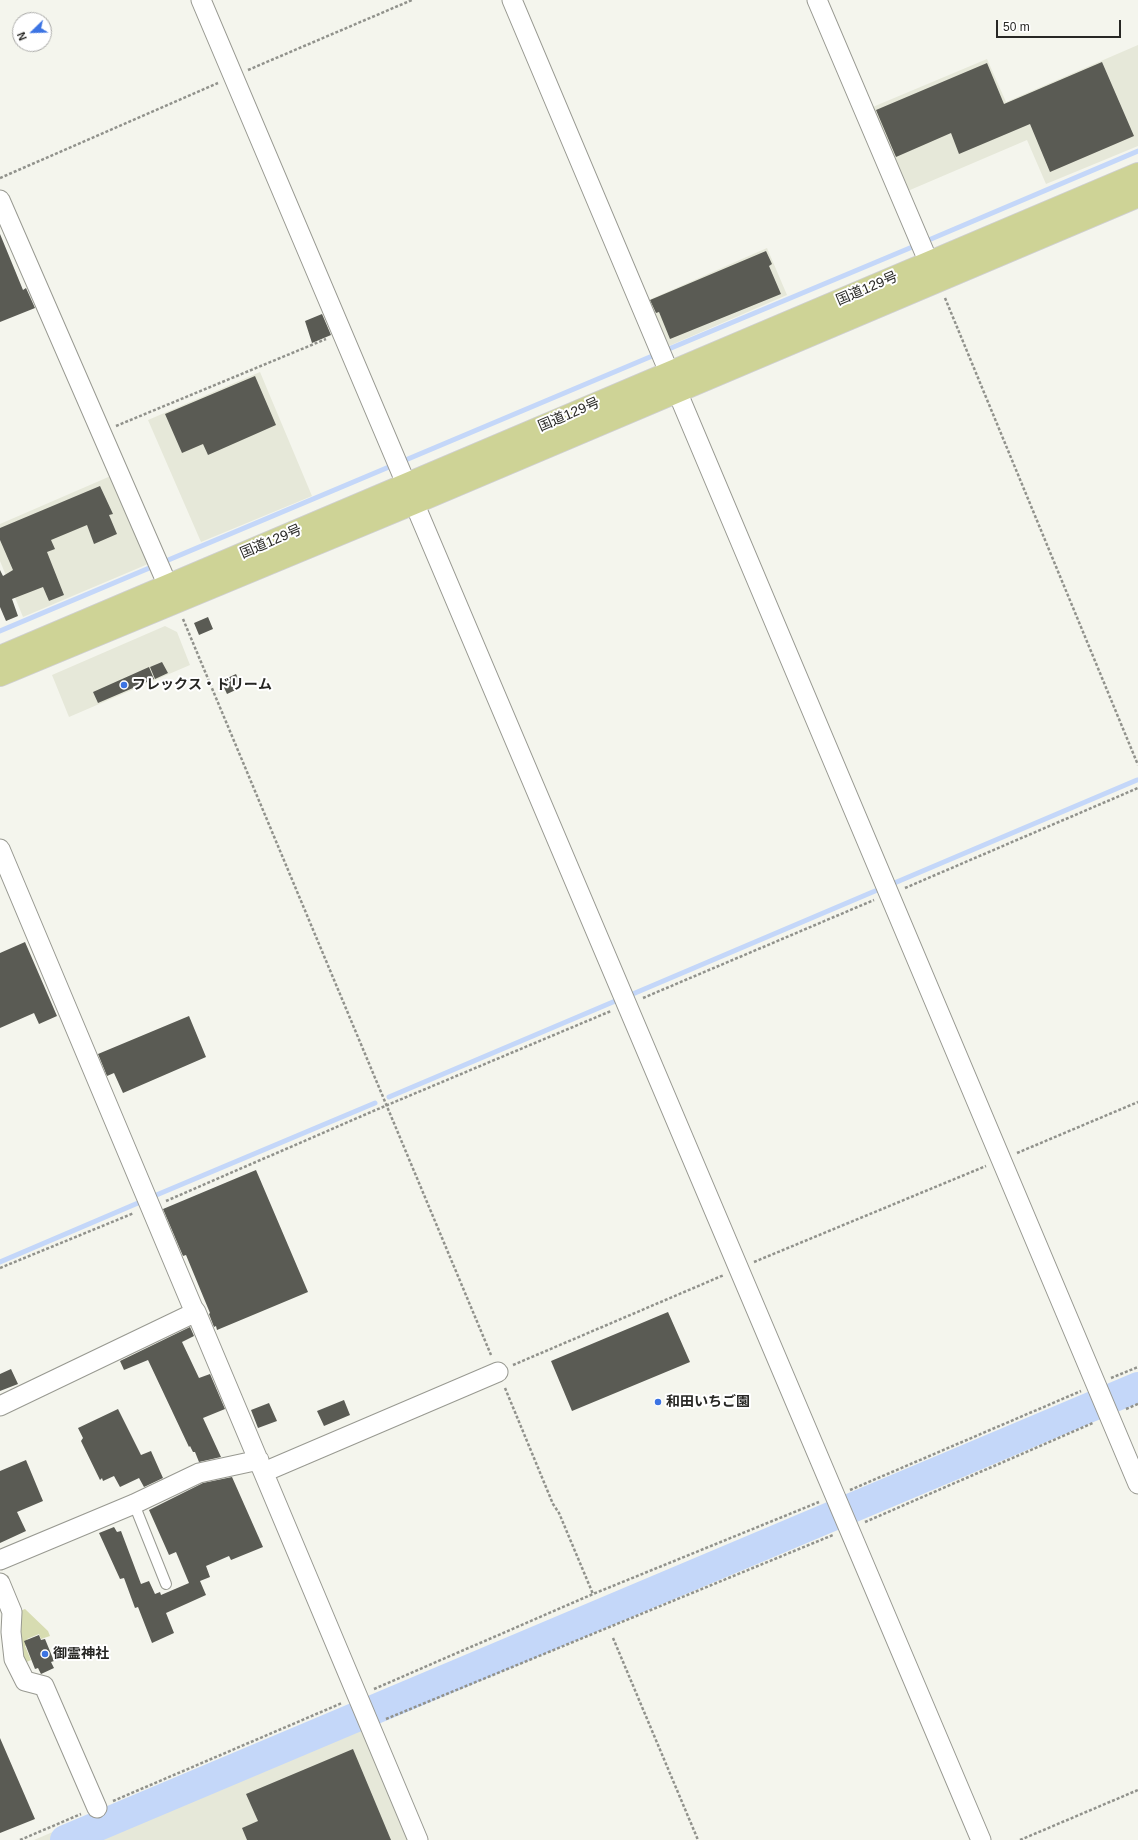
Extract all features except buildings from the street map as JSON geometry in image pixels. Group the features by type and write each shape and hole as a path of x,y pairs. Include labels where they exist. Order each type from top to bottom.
{"highway":[{"name":"国道129号","path":"0,657 165,579 926,257 1138,174"},
{"name":"国道129号","path":"926,257 1138,196"},
{"name":"国道129号","path":"0,675 165,579"}],"street":[{"path":"201,0 622,997 739,1268 981,1840"},
{"path":"512,0 1000,1160 1138,1484"},
{"path":"817,0 926,257"},
{"path":"0,200 165,579"},
{"path":"0,849 193,1308 262,1466 418,1840"},
{"path":"0,1406 196,1312"},
{"path":"0,1560 134,1504 199,1473 262,1466 498,1372"},
{"path":"0,1583 12,1612 12,1650 19,1671 25,1681 44,1686 97,1808"}],"lane":[{"path":"134,1504 166,1584"}],"path":[{"path":"0,178 233,76 412,0"},
{"path":"926,257 1138,765"},
{"path":"101,433 342,333"},
{"path":"165,579 385,1106 553,1504 559,1514 593,1594"},
{"path":"498,1372 739,1268 1138,1102"},
{"path":"0,1268 151,1207"},
{"path":"20,1840 359,1699 593,1594 836,1499 1097,1387 1138,1367"},
{"path":"369,1725 847,1526 1108,1415 1138,1404"},
{"path":"613,1638 698,1840"},
{"path":"1020,1840 1138,1790"}],"shaded area":[{"path":"1138,45 1138,146 1046,184 1027,140 903,193 868,109 987,59 1006,102"},
{"path":"767,248 787,295 662,349 642,303"},
{"path":"260,372 312,496 201,542 148,420"},
{"path":"113,475 148,564 23,617 0,561 0,524"},
{"path":"165,626 177,632 190,665 69,717 52,675"},
{"path":"354,1703 412,1840 34,1840"}],"green space":[{"path":"25,1609 48,1631 50,1636 41,1639 39,1634 27,1639 29,1644 25,1646 31,1660 22,1664 19,1656 20,1611"}],"waterway":[{"path":"924,242 1138,151"},
{"path":"664,351 917,245"},
{"path":"0,631 657,354"},
{"path":"892,884 1137,780"},
{"path":"628,996 875,891"},
{"path":"389,1097 620,999"},
{"path":"154,1196 375,1103"},
{"path":"0,1262 138,1203"},
{"path":"65,1840 1138,1387"}],"place":[{"name":"フレックス・ドリーム","path":"124,685"},
{"name":"和田いちご園","path":"658,1402"},
{"name":"御霊神社","path":"45,1654"}]}
